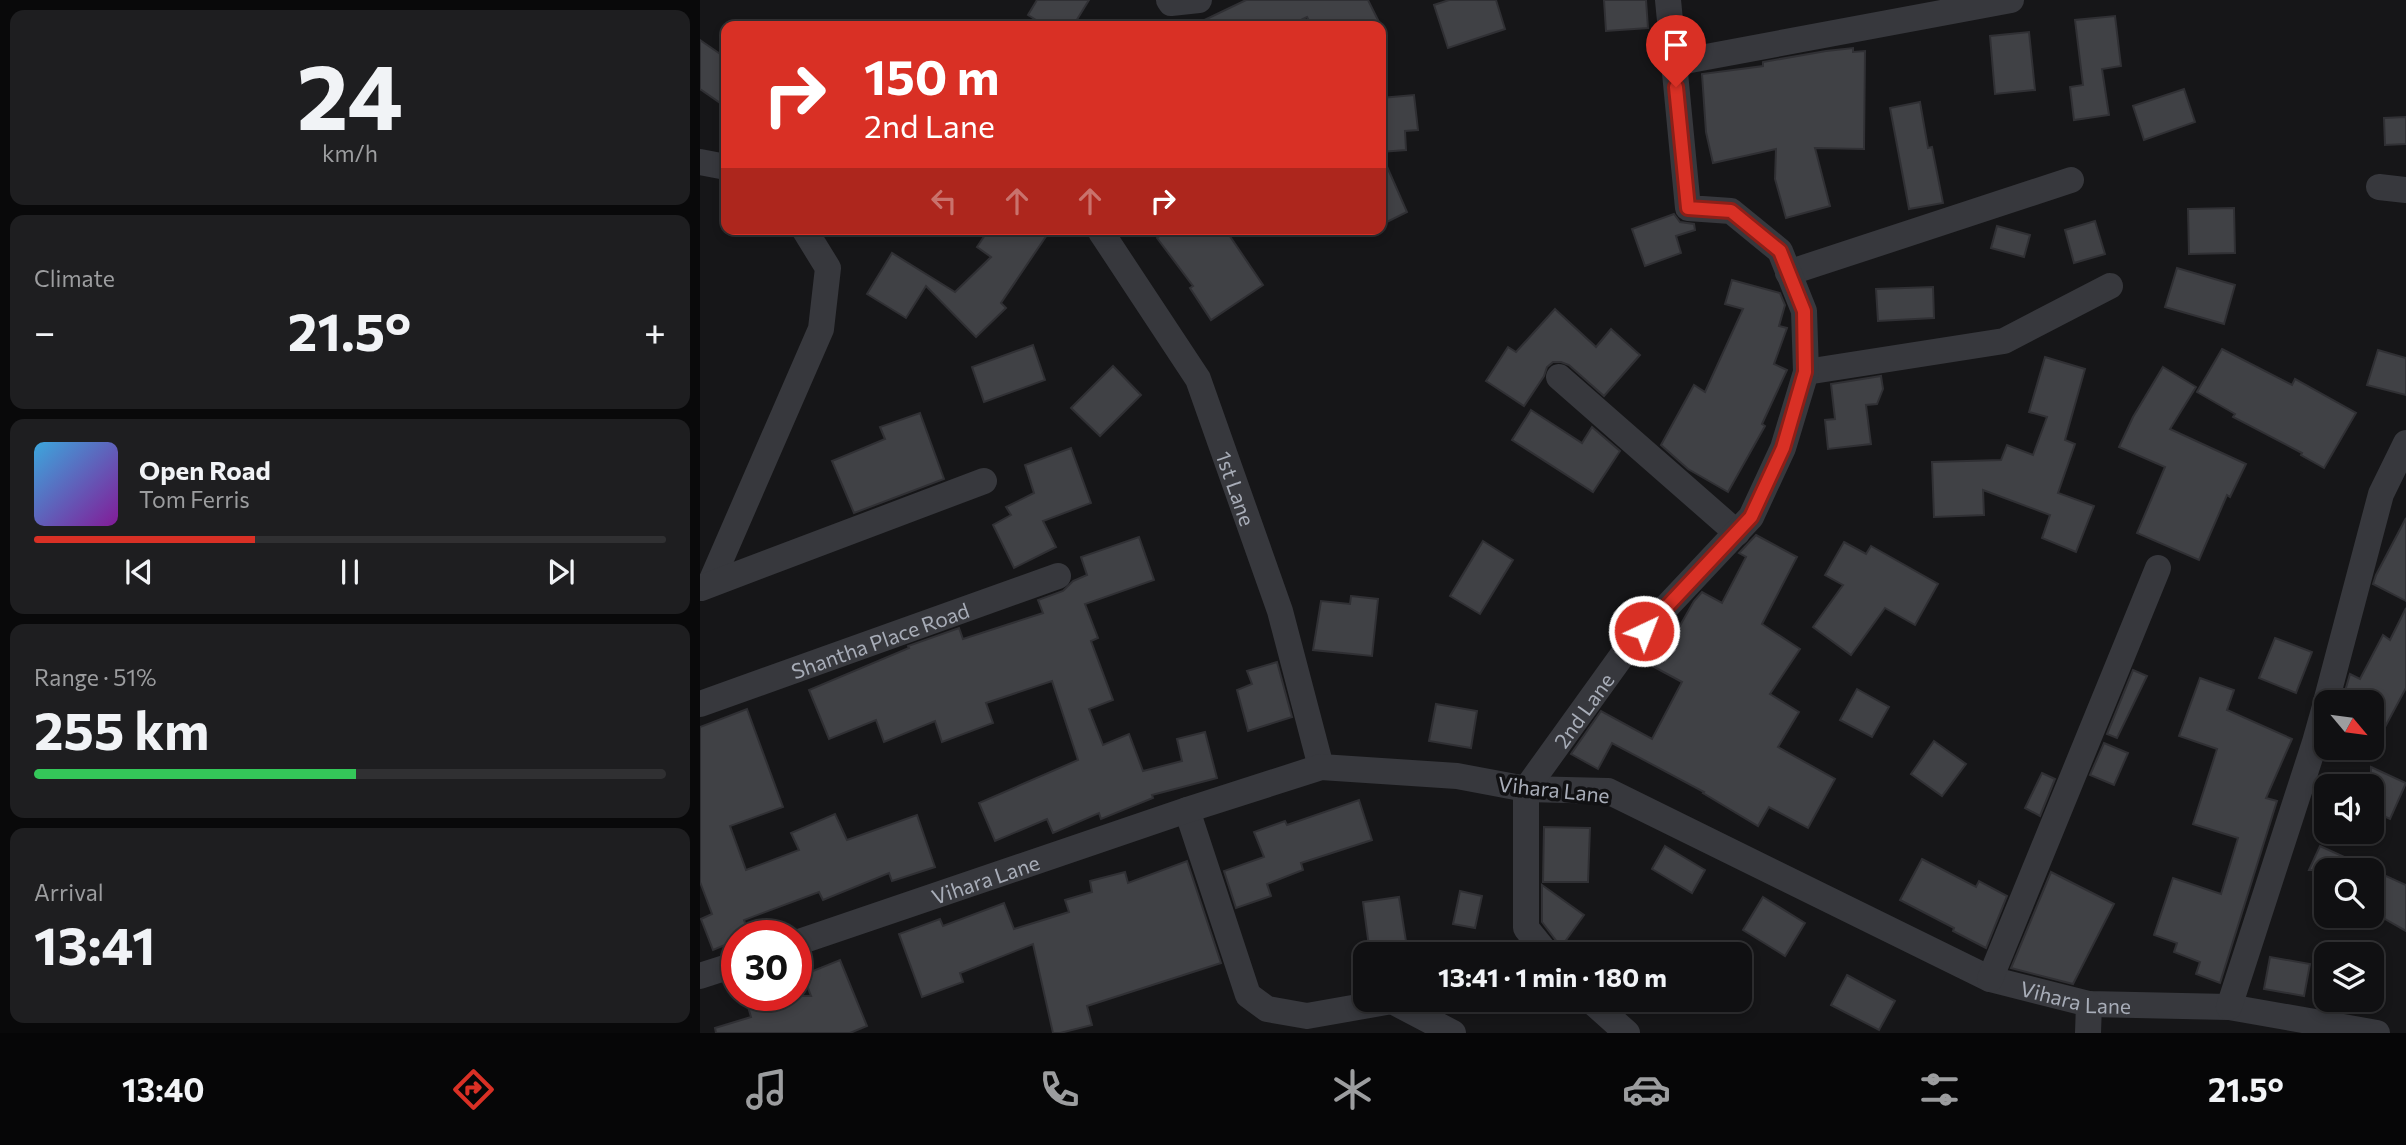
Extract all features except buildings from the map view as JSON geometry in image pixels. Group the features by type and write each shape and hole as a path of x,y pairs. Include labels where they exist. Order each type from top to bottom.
{"street":[{"path":"1169,0 1199,0"},
{"name":"2nd Lane","path":"1525,789 1626,650 1751,517 1783,448 1805,372 1804,311 1780,251 1731,211 1688,208 1668,0"},
{"path":"1674,63 2011,0"},
{"path":"700,162 721,166"},
{"path":"1788,273 2071,180"},
{"path":"2379,187 2406,190"},
{"path":"705,586 821,328 828,268 808,235"},
{"name":"1st Lane","path":"1103,235 1198,379 1280,611 1321,767"},
{"path":"1805,372 2004,341 2110,286"},
{"path":"1559,377 1737,533"},
{"path":"2329,690 2381,494 2406,443"},
{"path":"705,586 984,481"},
{"path":"1990,979 2158,568"},
{"name":"Shantha Place Road","path":"700,704 1058,576"},
{"path":"2229,1007 2314,745"},
{"name":"Vihara Lane","path":"812,938 1321,767 1457,776 1525,789 1608,791 1990,979 2089,1004 2229,1007 2377,1033"},
{"path":"1525,789 1526,928 1537,942"},
{"path":"1187,810 1248,995 1267,1009 1307,1016 1392,1002 1454,1033"},
{"path":"700,976 721,969"},
{"path":"2088,1033 2089,1004"},
{"path":"1604,1012 1627,1033"}],"route":[{"path":"1644,631 1751,517 1783,448 1805,372 1804,311 1780,251 1731,211 1688,208 1676,87"}]}
